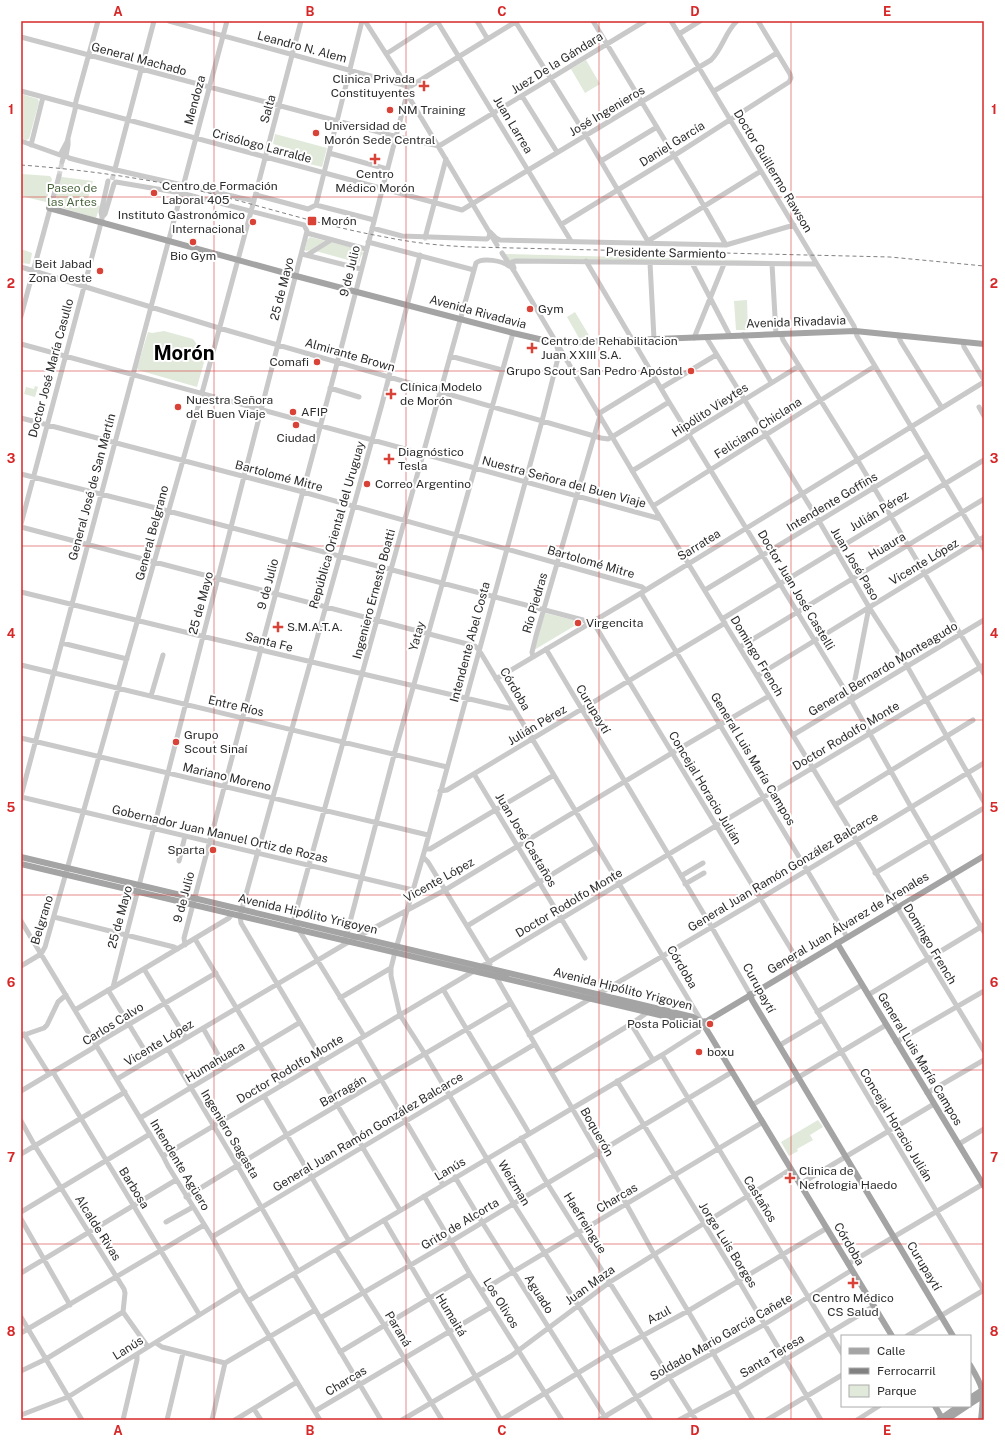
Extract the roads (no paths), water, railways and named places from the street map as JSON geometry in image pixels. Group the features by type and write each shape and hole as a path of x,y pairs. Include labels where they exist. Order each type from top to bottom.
{"main road":[{"name":"Avenida Rivadavia","path":"49,208 102,220 168,241 296,276 556,343 856,331 984,344"},
{"name":"General Juan Álvarez de Arenales","path":"702,1022 984,856"},
{"name":"Avenida Hipólito Yrigoyen","path":"21,857 66,871 240,913 298,929 346,940 482,966 494,972 590,998 693,1023 702,1022"},
{"name":"Avenida Hipólito Yrigoyen","path":"21,864 66,871"},
{"name":"Avenida Hipólito Yrigoyen","path":"193,902 232,914 240,913 294,922 346,940 357,937 475,970 494,972 598,994 692,1017 702,1022"},
{"name":"General Luis María Campos","path":"837,943 983,1185"},
{"name":"Curupaytí","path":"750,994 752,1000 952,1335"},
{"name":"Córdoba","path":"702,1022 891,1335"},
{"path":"971,1367 984,1392 981,1420"},
{"path":"971,1398 984,1392"},
{"path":"971,1403 984,1392"},
{"path":"936,1407 942,1419"},
{"path":"942,1419 958,1407"},
{"path":"942,1419 965,1407"}],"street":[{"path":"62,162 98,21"},
{"path":"117,171 128,121 154,21"},
{"name":"Leandro N. Alem","path":"169,21 407,86"},
{"name":"Mendoza","path":"184,184 227,21"},
{"name":"Salta","path":"254,201 301,21"},
{"path":"316,205 362,21"},
{"path":"366,21 407,86 411,86 516,21 648,242 704,205 761,171"},
{"path":"386,54 437,21"},
{"name":"Juan Larrea","path":"437,21 460,56 571,240"},
{"path":"477,21 487,38"},
{"path":"594,21 641,102 684,170 726,245"},
{"name":"Juez De la Gándara","path":"439,146 645,21"},
{"name":"Doctor Guillermo Rawson","path":"671,21 794,225 875,366 984,549"},
{"path":"679,34 700,21"},
{"name":"José Ingenieros","path":"473,204 528,169 711,60 718,53 728,32 737,21"},
{"path":"714,91 777,53 758,21"},
{"name":"General Machado","path":"21,37 209,88 439,146"},
{"name":"Daniel García","path":"562,224 789,82 790,74 777,53"},
{"name":"9 de Julio","path":"185,945 184,938 193,902 356,291 407,94 407,86"},
{"name":"Crisólogo Larralde","path":"21,91 462,210 473,204"},
{"path":"372,228 402,236 425,238 486,239 488,238 490,232 407,94"},
{"path":"522,96 557,152"},
{"path":"31,145 43,97"},
{"path":"101,167 113,165 124,127 128,121"},
{"path":"117,171 119,170 118,167 129,128 128,121"},
{"path":"601,161 657,127"},
{"path":"21,141 60,155 64,144 68,140"},
{"path":"68,140 67,157 117,171 184,184 254,201"},
{"path":"329,153 387,169"},
{"path":"425,238 446,159"},
{"path":"52,174 56,179 53,195"},
{"path":"21,316 49,208 59,176"},
{"name":"Doctor José María Casullo","path":"21,524 83,286 105,214 112,181 181,193"},
{"name":"General José de San Martín","path":"21,797 114,442 184,184"},
{"path":"181,193 304,225 307,233 366,249"},
{"path":"256,195 308,209 316,205 374,220"},
{"name":"General Belgrano","path":"66,871 155,562 254,201"},
{"name":"Presidente Sarmiento","path":"490,232 498,242 571,240 726,245 794,225"},
{"name":"25 de Mayo","path":"110,989 126,935 186,705 296,276 304,254 307,233"},
{"path":"304,254 331,240"},
{"path":"368,242 474,270"},
{"name":"Domingo French","path":"502,253 653,506 984,1051"},
{"path":"304,254 361,269"},
{"name":"República Oriental del Uruguay","path":"240,913 389,377 420,255"},
{"name":"Ingeniero Ernesto Boatti","path":"294,922 476,263 480,260 502,262"},
{"name":"Presidente Sarmiento","path":"514,271 512,263 514,261 586,261 692,264 816,264"},
{"name":"Doctor Juan José Castelli","path":"586,261 655,379 850,700 950,876 983,928"},
{"name":"Domingo French","path":"502,262 514,271"},
{"path":"650,263 654,339"},
{"path":"692,264 730,336"},
{"path":"694,338 724,264"},
{"path":"772,264 779,334 857,459 924,573 982,667 984,674"},
{"name":"Almirante Brown","path":"21,267 219,328 492,407 605,439 612,437"},
{"name":"Yatay","path":"346,940 361,877 394,755 513,333"},
{"path":"743,335 771,382"},
{"path":"898,335 942,408"},
{"name":"Juan José Paso","path":"706,337 907,666 984,802"},
{"path":"963,342 964,347 984,381"},
{"name":"Intendente Abel Costa","path":"396,949 414,890 446,767 542,421 559,354 556,343"},
{"name":"Nuestra Señora del Buen Viaje","path":"21,344 661,519"},
{"path":"661,388 716,355"},
{"path":"450,356 502,370"},
{"name":"Hipólito Vieytes","path":"632,471 686,438 771,382 799,366"},
{"name":"Feliciano Chiclana","path":"653,506 875,366"},
{"path":"599,415 655,379"},
{"name":"Sarratea","path":"496,679 689,564 746,527 984,381"},
{"path":"330,388 359,397"},
{"path":"612,437 669,402"},
{"path":"979,407 984,416"},
{"name":"Río Piedras","path":"533,657 532,652 599,415"},
{"name":"Bartolomé Mitre","path":"21,418 456,534 642,587 643,591"},
{"name":"Intendente Goffins","path":"705,590 928,455"},
{"name":"Julián Pérez","path":"440,791 447,790 677,653 780,584 984,460"},
{"path":"21,474 442,582 591,623"},
{"name":"Huaura","path":"740,647 984,499"},
{"path":"21,527 475,646 479,650"},
{"name":"Vicente López","path":"757,676 984,537"},
{"name":"General Luis María Campos","path":"643,591 677,653 847,937"},
{"name":"Santa Fe","path":"21,592 310,662 513,708"},
{"path":"850,700 870,607"},
{"name":"General Bernardo Monteagudo","path":"793,735 984,620"},
{"name":"Concejal Horacio Julián","path":"591,623 629,682 800,964"},
{"path":"62,643 127,659"},
{"name":"Curupaytí","path":"546,649 750,994"},
{"name":"Córdoba","path":"479,650 702,1022"},
{"path":"151,696 163,655"},
{"name":"Entre Ríos","path":"21,665 446,767"},
{"name":"Doctor Rodolfo Monte","path":"163,1156 982,667"},
{"name":"Vicente López","path":"357,937 445,890 769,696"},
{"path":"835,805 973,720"},
{"name":"Mariano Moreno","path":"21,738 428,835"},
{"name":"General Juan Ramón González Balcarce","path":"530,1035 984,763"},
{"name":"Juan José Castaños","path":"474,774 585,958"},
{"path":"425,849 430,849 554,775"},
{"name":"Gobernador Juan Manuel Ortiz de Rozas","path":"21,797 414,890"},
{"path":"875,873 984,808"},
{"path":"179,861 185,836"},
{"path":"467,926 597,848"},
{"name":"Boquerón","path":"423,857 428,862 489,962 654,1254 753,1420"},
{"path":"681,876 703,863"},
{"name":"Belgrano","path":"21,966 40,954 45,947 66,871"},
{"path":"685,884 704,873"},
{"path":"240,913 241,923 299,1023 323,1061"},
{"path":"75,1010 195,939 229,918 232,914"},
{"path":"54,917 178,949"},
{"name":"Intendente Agüero","path":"21,921 125,1092 176,1180 212,1237 248,1301 319,1420"},
{"path":"294,922 364,1036"},
{"path":"868,995 928,958 983,928"},
{"path":"195,939 282,1084"},
{"name":"Vicente López","path":"117,1079 318,961 346,940"},
{"name":"Weizman","path":"396,949 391,968 391,976 400,1015 514,1203 651,1420"},
{"path":"340,998 391,968"},
{"path":"144,969 186,1038"},
{"name":"Concejal Horacio Julián","path":"792,969 888,1132 984,1290"},
{"name":"Carlos Calvo","path":"21,1091 96,1046 99,1042 216,973"},
{"path":"817,1012 862,985"},
{"path":"110,989 150,1059"},
{"path":"443,989 529,1133"},
{"path":"896,1042 984,991"},
{"path":"22,1035 34,1032 47,1026 58,1002 66,995"},
{"name":"Barragán","path":"186,1196 511,1003"},
{"path":"552,1072 648,1012"},
{"path":"780,1045 822,1020"},
{"name":"Lanús","path":"248,1301 662,1055 698,1032 702,1022"},
{"name":"Humahuaca","path":"140,1118 299,1023"},
{"path":"631,1024 653,1060"},
{"path":"752,1104 799,1078 886,1025"},
{"path":"203,1028 225,1067"},
{"name":"Barbosa","path":"22,1035 51,1073 81,1118 199,1314"},
{"path":"358,1040 443,1185"},
{"name":"General Juan Ramón González Balcarce","path":"212,1237 535,1044"},
{"name":"Ingeniero Sagasta","path":"168,1049 262,1208 315,1310 381,1420"},
{"name":"Castaños","path":"662,1055 841,1352"},
{"path":"927,1093 984,1060"},
{"path":"314,1066 400,1210"},
{"name":"Grito de Alcorta","path":"320,1318 410,1266 732,1072"},
{"name":"Jorge Luis Borges","path":"617,1081 765,1324 821,1420"},
{"path":"21,1154 125,1092"},
{"path":"264,1096 349,1241"},
{"path":"800,1184 934,1104"},
{"name":"Alcalde Rivas","path":"21,1121 35,1146 117,1276 125,1291 123,1312"},
{"name":"Charcas","path":"481,1291 578,1232 719,1150 763,1122"},
{"path":"959,1144 984,1129"},
{"path":"21,1212 150,1134"},
{"name":"Haefreingue","path":"521,1138 696,1420"},
{"name":"Juan Maza","path":"402,1420 519,1350 610,1282 791,1169"},
{"name":"Aguado","path":"455,1177 513,1272 606,1418"},
{"path":"21,1273 176,1180"},
{"path":"848,1264 893,1236 983,1185"},
{"name":"Los Olivos","path":"424,1196 450,1242 562,1420"},
{"path":"166,1222 193,1207"},
{"path":"21,1219 70,1305"},
{"name":"Humaitá","path":"384,1220 501,1420"},
{"path":"21,1333 204,1225"},
{"name":"Azul","path":"501,1420 609,1354 643,1334 688,1311 827,1228"},
{"name":"Paraná","path":"336,1249 442,1420"},
{"name":"Soldado Mario García Cañete","path":"599,1420 606,1418 670,1377 765,1324 852,1270"},
{"path":"340,1352 470,1274"},
{"name":"Lanús","path":"21,1415 68,1397 241,1289"},
{"path":"909,1335 984,1290"},
{"name":"Charcas","path":"315,1411 491,1306"},
{"name":"Santa Teresa","path":"679,1420 735,1390 874,1306"},
{"path":"156,1343 162,1347 225,1363 315,1310"},
{"path":"21,1371 46,1359 123,1312 148,1348"},
{"path":"21,1317 82,1420"},
{"path":"167,1420 183,1353"},
{"path":"123,1420 137,1360 137,1354"},
{"path":"212,1420 225,1363"},
{"path":"767,1420 841,1376"},
{"path":"235,1420 297,1382"},
{"path":"857,1420 877,1407"},
{"path":"254,1409 261,1420"}],"tunnel":[{"path":"59,176 62,162"},
{"path":"112,180 115,169"}],"railway":[{"path":"21,165 102,173 163,183 360,232 428,244 472,247 890,257 984,266"}],"place":[{"name":"Clinica Privada Constituyentes","path":"424,86"},
{"name":"NM Training","path":"390,110"},
{"name":"Universidad de Morón Sede Central","path":"316,133"},
{"name":"Centro Médico Morón","path":"375,159"},
{"name":"Centro de Formación Laboral 405","path":"154,193"},
{"name":"Morón","path":"312,221"},
{"name":"Instituto Gastronómico Internacional","path":"253,222"},
{"name":"Bio Gym","path":"193,242"},
{"name":"Beit Jabad Zona Oeste","path":"100,271"},
{"name":"Gym","path":"530,309"},
{"name":"Centro de Rehabilitacion Juan XXIII S.A.","path":"532,348"},
{"name":"Comafi","path":"317,362"},
{"name":"Grupo Scout San Pedro Apóstol","path":"691,371"},
{"name":"Clínica Modelo de Morón","path":"391,394"},
{"name":"Nuestra Señora del Buen Viaje","path":"178,407"},
{"name":"AFIP","path":"293,412"},
{"name":"Ciudad","path":"296,425"},
{"name":"Diagnóstico Tesla","path":"389,459"},
{"name":"Correo Argentino","path":"367,484"},
{"name":"Virgencita","path":"578,623"},
{"name":"S.M.A.T.A.","path":"278,627"},
{"name":"Grupo Scout Sinaí","path":"176,742"},
{"name":"Sparta","path":"213,850"},
{"name":"Posta Policial","path":"710,1024"},
{"name":"boxu","path":"699,1052"},
{"name":"Clinica de Nefrologia Haedo","path":"790,1178"},
{"name":"Centro Médico CS Salud","path":"853,1283"}],"district":[{"name":"Morón","path":"184,353"}],"park label":[{"name":"Paseo de las Artes","path":"72,195"}]}
